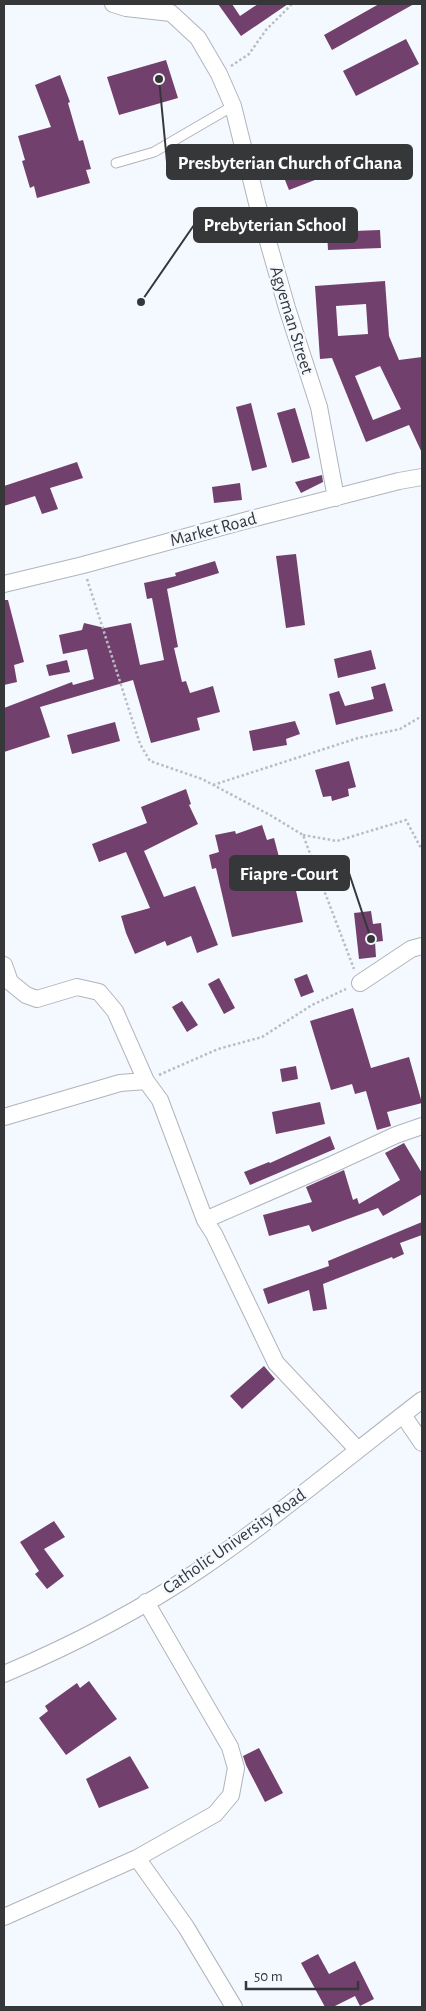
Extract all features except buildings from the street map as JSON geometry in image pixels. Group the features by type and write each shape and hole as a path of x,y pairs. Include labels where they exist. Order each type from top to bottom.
{"street":[{"name":"Agyeman Street","path":"113,4 126,8 171,13 198,38 219,74 233,106 257,203 287,308 319,407 336,498"},
{"name":"Market Road","path":"4,584 83,565 399,481 422,477"},
{"path":"360,983 411,949 422,946"},
{"path":"4,965 10,982 26,995 37,999 77,987 99,992 115,1011 146,1081 160,1100 205,1220 214,1234 276,1363 358,1450"},
{"path":"4,1117 120,1082 146,1081"},
{"path":"205,1220 331,1166 396,1135 422,1126"},
{"name":"Catholic University Road","path":"4,1674 44,1657 146,1602 201,1569 422,1400"},
{"path":"403,1415 422,1443"},
{"path":"4,1917 138,1858 214,1814 231,1795 236,1768 230,1748 146,1602"},
{"path":"138,1858 186,1927 234,2007"}],"lane":[{"path":"116,163 154,152 233,106"}],"path":[{"path":"219,74 249,54 266,30 292,4"},
{"path":"83,565 140,744 150,761 202,779 270,814 303,835 337,841 406,820 422,850"},
{"path":"213,785 358,738 400,729 422,716"},
{"path":"146,1081 218,1050 262,1037 312,1005 360,983 303,835"}],"place":[{"name":"Presbyterian Church of Ghana","path":"159,79"},
{"name":"Prebyterian School","path":"141,302"},
{"name":"Fiapre -Court","path":"371,939"}]}
